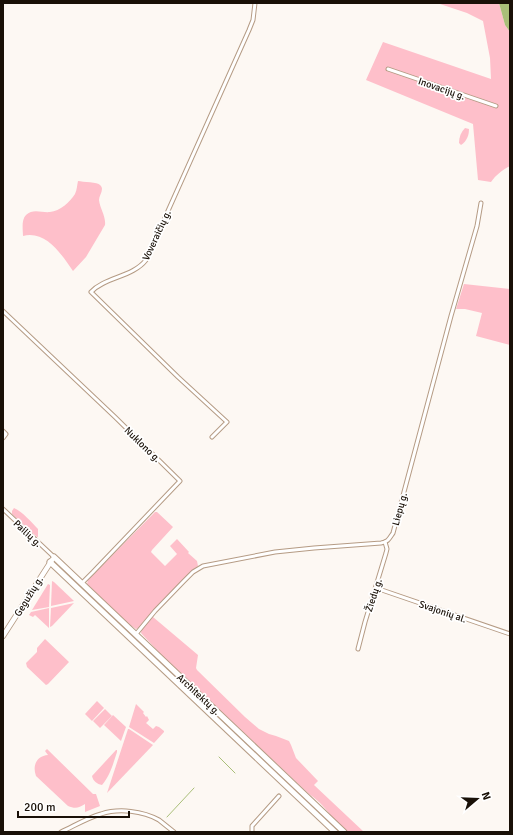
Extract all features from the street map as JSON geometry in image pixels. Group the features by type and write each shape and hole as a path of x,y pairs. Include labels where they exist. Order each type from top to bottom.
{"main road":[{"name":"Architektų g.","path":"54,557 344,832"},
{"name":"Gegužių g.","path":"3,635 54,557"},
{"name":"Architektų g.","path":"50,562 335,832"},
{"path":"177,682 181,678"}],"street":[{"name":"Voveraičių g.","path":"212,437 227,422 91,292 100,285 139,266 146,260 249,30 253,20 255,3"},
{"name":"Inovacijų g.","path":"388,69 496,106"},
{"name":"Liepų g.","path":"385,542 389,539 393,530 477,226 481,203"},
{"name":"Nuklono g.","path":"3,311 110,412 180,481 82,582"},
{"path":"3,431 6,434 3,438"},
{"name":"Pailių g.","path":"3,509 54,557"},
{"name":"Žiedų g.","path":"358,649 386,553 387,549 385,542"},
{"path":"136,634 184,580 192,572 203,566 261,554 385,542"},
{"name":"Svajonių al.","path":"376,588 510,634"},
{"path":"252,832 252,826 279,796"},
{"path":"61,832 102,813 123,811 140,813 156,819 174,832"}],"shaded area":[{"path":"437,3 499,3 505,25 510,32 510,166 499,173 491,182 478,180 473,124 366,80 383,42 491,79 490,58 483,21 467,13"},
{"path":"499,3 510,3 510,32 505,25"},
{"path":"465,128 469,129 469,133 466,140 461,145 459,143 460,137"},
{"path":"78,181 96,183 102,188 99,200 105,219 105,225 86,257 73,271 58,251 46,240 31,235 23,236 23,220 29,213 35,211 54,211 64,206 75,194"},
{"path":"464,284 510,289 510,345 476,336 482,313 465,309 456,309"},
{"path":"14,508 24,515 38,529 38,537 12,514"},
{"path":"155,512 157,512 173,527 151,552 165,566 177,554 170,546 177,539 189,552 188,553 197,561 198,566 143,622 139,628 136,629 127,623 87,584 88,580"},
{"path":"60,565 177,677 177,678 59,566"},
{"path":"52,581 54,582 74,601 51,606"},
{"path":"48,584 50,585 49,607 32,610"},
{"path":"74,603 52,626 50,627 51,608"},
{"path":"49,608 49,628 35,615 33,617 29,615 31,612"},
{"path":"153,617 198,655 197,670 245,717 259,729 289,741 296,758 318,781 314,785 364,832 348,832 320,803 166,660 141,633 144,626"},
{"path":"45,639 69,662 46,685 27,667 26,663 37,652 37,648"},
{"path":"181,680 341,832 339,832"},
{"path":"97,701 104,708 92,721 85,714"},
{"path":"136,704 144,712 143,713 146,717 147,716 149,720 146,723 153,729 156,726 164,731 154,743 129,727"},
{"path":"105,709 112,716 100,728 93,721"},
{"path":"113,715 126,727 121,741 104,725"},
{"path":"128,729 153,745 107,793"},
{"path":"47,749 93,794 96,794 100,806 85,812 85,804 77,808 68,806 36,776 36,762 41,757 48,755 45,751"},
{"path":"116,750 117,752 107,778 102,785 97,783 92,776"}],"waterway":[{"path":"219,757 235,773"},
{"path":"167,817 194,788"}]}
